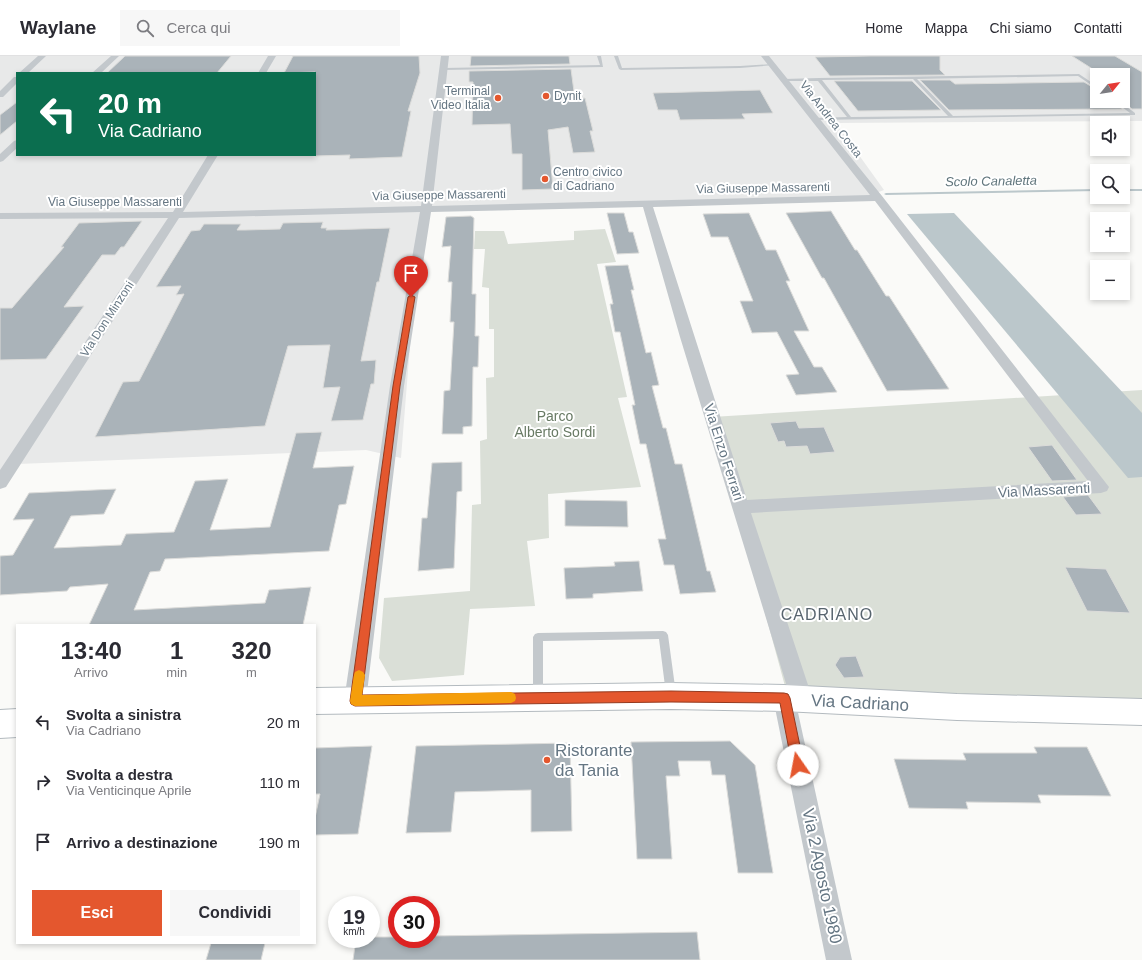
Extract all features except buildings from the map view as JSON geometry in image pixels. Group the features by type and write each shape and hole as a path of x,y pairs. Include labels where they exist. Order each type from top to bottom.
{"street":[{"path":"25,72 42,56"},
{"path":"97,72 115,56"},
{"path":"263,72 272,56"},
{"name":"Via Andrea Costa","path":"765,56 878,198"},
{"path":"355,701 396,386 426,208 445,63"},
{"path":"0,95 16,80"},
{"path":"0,158 16,144"},
{"name":"Via Don Minzoni","path":"0,482 176,215 211,156"},
{"name":"Via Giuseppe Massarenti","path":"0,216 176,215 878,198"},
{"name":"Via Massarenti","path":"741,507 1102,486 878,198"},
{"name":"Via Enzo Ferrari","path":"647,204 687,337 741,507 793,699"},
{"name":"Via Cadriano","path":"316,701 671,696 793,699 957,707 1142,712"},
{"name":"Via 2 Agosto 1980","path":"793,699 840,960"},
{"path":"0,724 16,722"}],"lane":[{"path":"445,63 602,66 599,56"},
{"path":"616,56 621,69 772,65"},
{"path":"784,80 1079,75 1090,83"},
{"path":"914,78 952,117"},
{"path":"819,79 850,119"},
{"path":"816,119 1134,114 1126,108"},
{"path":"538,697 538,637 663,635 671,696"}],"shaded area":[{"path":"0,56 1142,56 1142,121 1130,121 1130,116 1090,116 1090,121 836,123 884,190 860,199 421,209 401,458 366,450 18,464 0,487"},
{"path":"954,213 1142,413 1142,477 1128,478 907,214"}],"green space":[{"name":"Parco Alberto Sordi","path":"605,229 616,262 597,264 627,397 618,398 641,487 548,494 549,538 527,541 535,606 470,609 464,675 392,681 379,658 384,598 470,591 472,505 481,504 480,441 487,439 486,378 494,377 494,329 489,329 489,288 482,287 485,249 474,249 475,231 504,231 508,244 574,240 574,231"},
{"path":"1142,390 1142,712 789,701 712,417"}],"waterway":[{"name":"Scolo Canaletta","path":"886,194 1090,190"},
{"name":"Scolo Canaletta","path":"1130,190 1142,190"}],"slow traffic":[{"path":"359,675 355,701 511,698"}],"place":[{"name":"Dynit","path":"546,96"},
{"name":"Terminal Video Italia","path":"498,98"},
{"name":"Centro civico di Cadriano","path":"545,179"},
{"name":"Ristorante da Tania","path":"547,760"}],"district":[{"name":"CADRIANO","path":"827,614"}],"route":[{"path":"411,297 396,386 361,667 355,701 671,696 784,698 798,765"}]}
